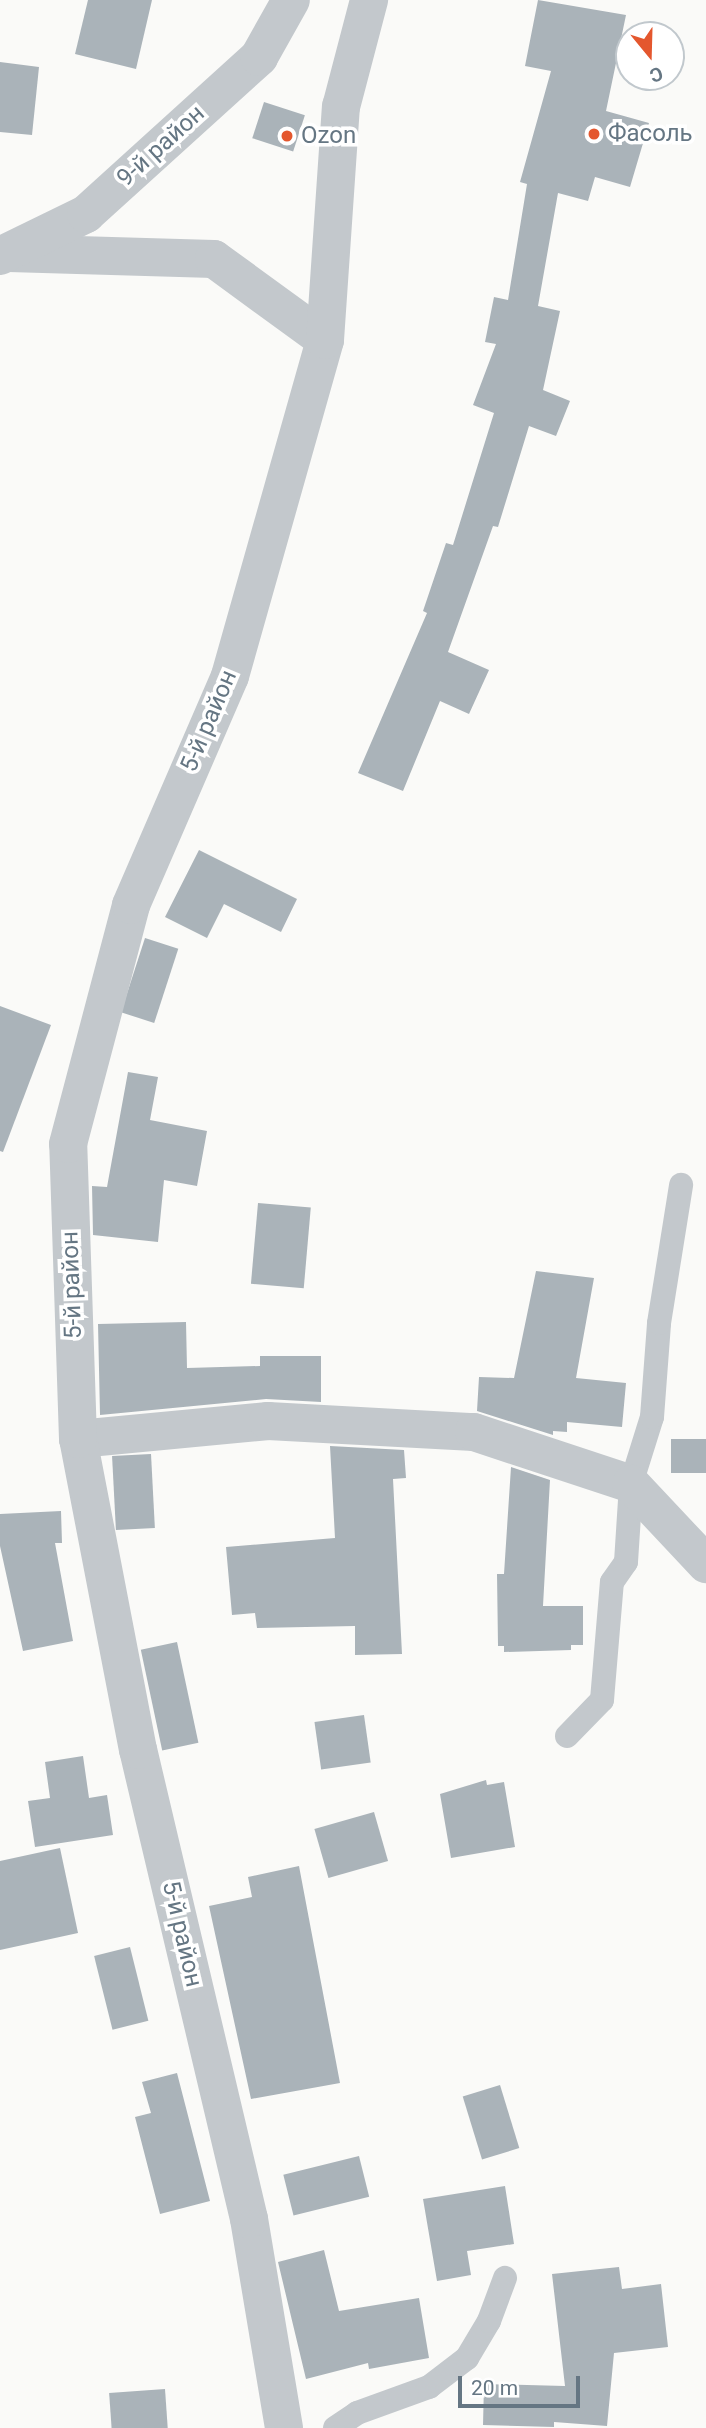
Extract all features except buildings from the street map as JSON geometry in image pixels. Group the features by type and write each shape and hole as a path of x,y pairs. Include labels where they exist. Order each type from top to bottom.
{"street":[{"name":"9-й район","path":"4,255 86,214 259,57 291,0"},
{"name":"5-й район","path":"284,2428 249,2220 138,1750 78,1439 68,1144 131,905 230,676 325,340 341,107 369,0"},
{"path":"4,255 214,260 325,340"},
{"path":"78,1439 268,1420 474,1432 631,1484 706,1564"}],"lane":[{"path":"567,1736 602,1700 612,1581 626,1562 631,1484 652,1418 659,1322 681,1185"},
{"path":"335,2428 357,2413 429,2387 467,2358 489,2321 506,2278"}],"place":[{"name":"Фасоль","path":"594,134"},
{"name":"Ozon","path":"287,136"}]}
